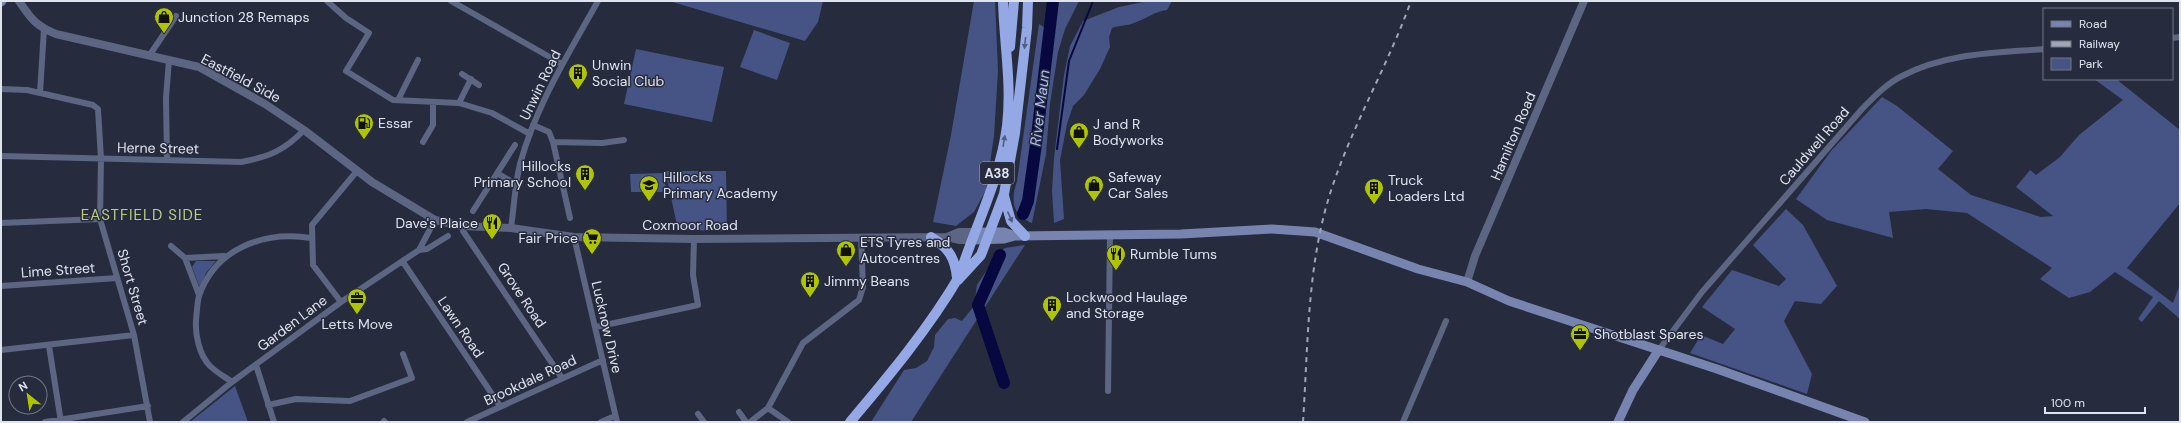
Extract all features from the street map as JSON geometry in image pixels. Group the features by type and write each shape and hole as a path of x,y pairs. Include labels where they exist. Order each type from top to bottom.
{"highway":[{"name":"A38","path":"958,280 979,258 982,236 1003,151 1009,100 1003,1"},
{"path":"1008,67 1014,1"},
{"name":"A38","path":"850,422 909,351 958,280 1004,194 1016,126 1027,28 1028,2"},
{"path":"1004,194 1010,221 1020,236"},
{"path":"931,237 950,252 954,259 958,280"}],"main road":[{"path":"982,236 1004,239 1020,236 1181,234 1272,229 1315,232 1418,269 1467,282 1509,301 1658,351 1717,369 1865,422"},
{"path":"1618,422 1633,390 1658,351"}],"street":[{"name":"Eastfield Side","path":"19,1 32,21 44,29 149,56 199,67 266,104 304,130 358,171 435,220"},
{"path":"327,1 346,18 369,33 346,71 393,100 459,103 492,113 530,134"},
{"path":"451,1 562,64"},
{"name":"Unwin Road","path":"511,228 520,165 533,124 562,64 598,1"},
{"name":"Hamilton Road","path":"1467,282 1475,256 1584,1"},
{"path":"149,56 176,16"},
{"path":"1,89 40,93 44,29"},
{"name":"Cauldwell Road","path":"1658,351 1707,286 1862,109 1882,89 1901,76 1934,62 1962,56 2043,49"},
{"path":"167,160 166,98 169,60"},
{"path":"398,100 418,60"},
{"path":"462,74 479,84"},
{"path":"459,103 471,79"},
{"name":"Short Street","path":"40,93 93,105 98,109 101,158 100,219 134,335 150,422"},
{"path":"423,142 433,125 433,103"},
{"path":"533,124 549,132 553,142 570,218"},
{"name":"Herne Street","path":"1,156 241,162 260,159 290,145 304,130"},
{"path":"553,142 602,143 624,140"},
{"path":"473,211 515,145"},
{"path":"341,302 313,265 312,225 358,171"},
{"path":"497,174 517,185"},
{"path":"1,223 100,219"},
{"name":"Coxmoor Road","path":"435,220 462,226 511,228 574,237 694,239 947,237 959,232 982,236"},
{"name":"Garden Lane","path":"183,422 232,382 341,302 419,250 435,220"},
{"name":"Grove Road","path":"462,226 562,378"},
{"path":"1108,391 1110,235"},
{"path":"232,382 209,365 200,350 195,329 199,295 212,271 224,256 249,243 274,237 297,236 312,238"},
{"name":"Garden Lane","path":"419,250 427,249 448,236"},
{"name":"Lucknow Drive","path":"574,237 616,419"},
{"path":"750,422 768,408 803,343 859,300 863,287 861,237"},
{"path":"596,327 698,305 693,275 694,239"},
{"path":"171,246 185,258 199,295"},
{"path":"185,258 224,256"},
{"name":"Lawn Road","path":"403,262 500,406"},
{"name":"Lime Street","path":"1,286 117,278"},
{"path":"1403,422 1446,321"},
{"path":"1,350 49,346 134,335"},
{"path":"49,346 61,421"},
{"path":"268,405 296,398 350,401 412,378 403,354"},
{"name":"Brookdale Road","path":"466,422 603,360"},
{"path":"256,365 274,422"},
{"path":"46,422 61,421 148,406"},
{"path":"768,408 788,422"},
{"path":"739,412 746,422"},
{"path":"698,414 704,422"},
{"path":"601,422 616,419"}],"green space":[{"path":"669,1 823,1 818,22 805,41"},
{"path":"974,1 995,1 998,71 994,136 986,190 974,212 956,226 933,222 951,135"},
{"path":"1049,1 1079,1 1065,29 1058,52 1050,104 1046,154 1032,223 1025,220 1016,211 1014,206 1014,194 1039,24 1047,29"},
{"path":"1148,1 1172,1 1167,10 1158,12 1131,24 1112,28 1109,37 1110,47 1100,69 1084,95 1073,106 1067,124 1060,160 1064,219 1054,223 1052,191 1054,158 1064,75 1070,46 1083,21 1119,7"},
{"path":"754,30 790,43 777,80 740,67"},
{"path":"636,49 724,67 712,122 624,104"},
{"path":"2095,80 2117,80 2180,130 2180,203 2127,268 2173,303 2180,284 2180,319 2159,301 2142,322 2138,319 2153,297 2115,272 2090,292 2069,298 2040,279 2052,268 1967,213 1926,209 1889,212 1893,238 1827,220 1796,199 1831,151 1882,97 1897,106 1953,151 1938,169 1971,195 2041,217 2053,216 2016,187 2030,170 2036,175 2060,157 2079,135 2123,100"},
{"path":"665,171 726,171 727,231 678,230 666,174 665,192 631,192 630,174 665,173"},
{"path":"1786,209 1803,225 1837,286 1821,304 1795,301 1784,321 1812,374 1807,394 1690,353 1701,335 1723,344 1735,329 1702,307 1732,270 1779,286 1786,279 1753,245"},
{"path":"1025,245 911,422 871,422 904,370 916,368 927,361 934,347 935,335 948,319 955,318 962,321 974,306 977,285 998,253 1005,248"},
{"path":"196,261 216,261 206,273 200,288 192,267"},
{"path":"235,386 248,422 190,422"}],"waterway":[{"name":"River Maun","path":"1023,214 1028,201 1053,1"},
{"path":"1057,149 1069,61 1093,1"},
{"name":"River Maun","path":"1000,255 978,305 1004,383"}],"railway":[{"path":"1303,422 1312,280 1322,224 1329,197 1347,147 1391,50 1411,1"}],"place":[{"name":"Junction 28 Remaps","path":"164,34"},
{"name":"Unwin Social Club","path":"578,90"},
{"name":"Essar","path":"364,140"},
{"name":"J and R Bodyworks","path":"1079,149"},
{"name":"Hillocks Primary School","path":"585,191"},
{"name":"Hillocks Primary Academy","path":"649,202"},
{"name":"Safeway Car Sales","path":"1094,202"},
{"name":"Truck Loaders Ltd","path":"1374,205"},
{"name":"Dave's Plaice","path":"492,240"},
{"name":"Fair Price","path":"592,255"},
{"name":"ETS Tyres and Autocentres","path":"846,267"},
{"name":"Rumble Tums","path":"1116,271"},
{"name":"Jimmy Beans","path":"810,298"},
{"name":"Letts Move","path":"357,315"},
{"name":"Lockwood Haulage and Storage","path":"1052,322"},
{"name":"Shotblast Spares","path":"1580,351"}],"district":[{"name":"EASTFIELD SIDE","path":"142,215"}]}
